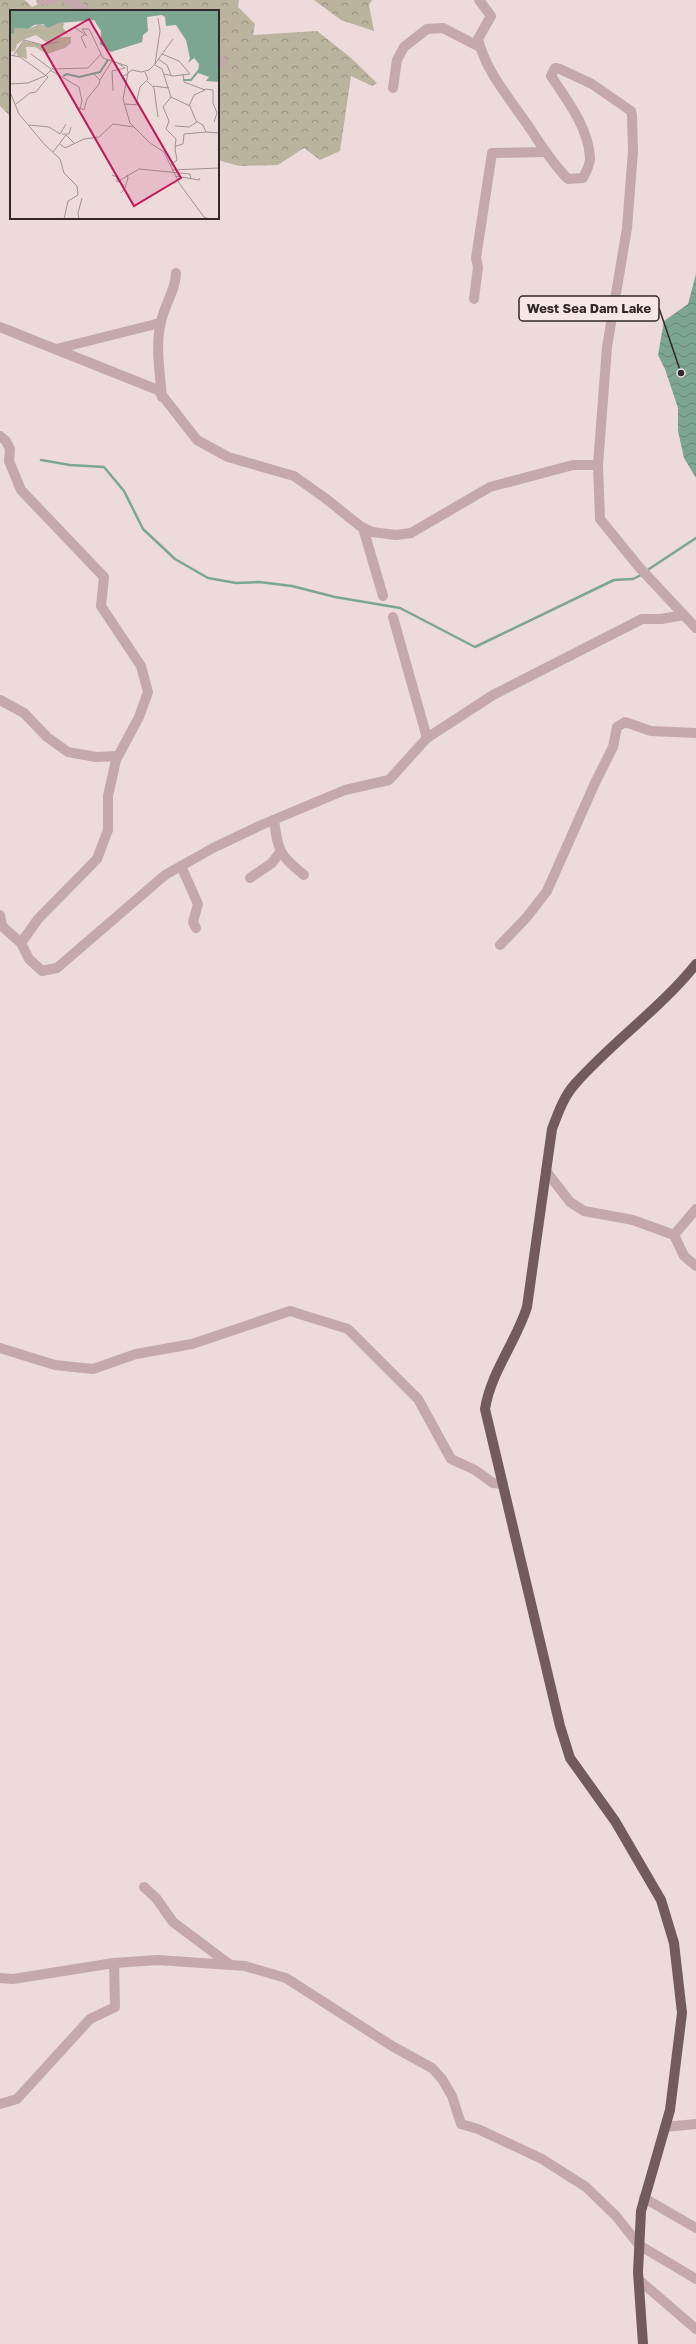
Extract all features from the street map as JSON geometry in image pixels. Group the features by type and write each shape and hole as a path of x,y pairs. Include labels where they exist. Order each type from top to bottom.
{"main road":[{"path":"643,2344 639,2280 641,2211 670,2110 682,2013 674,1943 661,1900 615,1821 570,1758 560,1726 486,1409 487,1398 499,1369 520,1328 527,1307 552,1129 562,1104 575,1084 672,992 696,964"}],"street":[{"path":"41,0 52,0"},
{"path":"67,0 84,10"},
{"path":"479,0 491,16 478,39 481,53 511,103 552,163 568,179 584,178 591,159 584,132 568,101 551,76 554,68 560,69 592,84 630,112 632,116 633,151 627,228 607,347 598,465 600,519 696,628"},
{"path":"393,88 397,60 404,47 427,29 443,28 480,47"},
{"path":"474,299 478,267 476,258 492,153 545,152"},
{"path":"162,397 159,354 160,323 169,295 176,284 176,273"},
{"path":"56,348 160,323"},
{"path":"0,327 56,348 158,390 197,440 228,457 294,476 363,528 378,533 412,533 490,487 573,465 598,465"},
{"path":"0,436 6,441 10,449 9,461 21,490 104,577 101,606 141,666 148,692 139,717 118,756 108,796 108,830 97,859 38,919 21,943"},
{"path":"363,528 383,596"},
{"path":"0,915 2,928 21,943 29,959 42,971 57,968 165,875 213,848 274,820 345,790 389,780 427,738 500,692 642,619 661,619 684,615"},
{"path":"393,617 427,738"},
{"path":"0,700 24,713 47,737 68,752 96,757 118,756"},
{"path":"500,946 527,917 547,891 594,783 613,746 617,727 625,722 651,731 696,733"},
{"path":"274,820 280,852 290,864 304,875"},
{"path":"250,878 272,863 280,852"},
{"path":"181,866 198,904 193,922 196,928"},
{"path":"546,1171 570,1202 584,1211 633,1220 674,1235 684,1256 696,1266"},
{"path":"674,1235 696,1209"},
{"path":"0,1348 55,1365 93,1369 136,1354 192,1344 290,1310 348,1329 418,1399 451,1459 475,1470 493,1483 503,1484"},
{"path":"144,1887 156,1898 173,1922 229,1964"},
{"path":"0,1978 13,1979 114,1963 158,1960 245,1966 286,1978 392,2046 432,2068 442,2079 452,2096 461,2124 478,2129 542,2159 586,2187 616,2216 639,2245 696,2280"},
{"path":"0,2104 17,2099 90,2019 115,2007 114,1963"},
{"path":"665,2127 696,2124"},
{"path":"644,2198 696,2228"},
{"path":"639,2280 696,2329"}],"green space":[{"path":"0,0 25,0 32,7 46,0 239,0 238,7 255,24 253,35 317,31 350,57 377,83 372,86 351,76 340,151 320,160 304,148 278,165 239,166 219,160 219,10 10,10 10,116 0,106"},
{"path":"314,0 372,0 369,5 374,31 341,20"}],"water":[{"path":"696,274 696,478 684,458 678,431 678,408 665,369 658,355 664,321 688,304"}],"waterway":[{"path":"41,460 70,465 104,467 124,491 143,529 175,559 208,578 236,583 259,582 292,586 335,597 400,608 475,647 614,580 633,579 641,575"},
{"path":"649,569 696,538"}],"place":[{"name":"West Sea Dam Lake","path":"681,373"}]}
